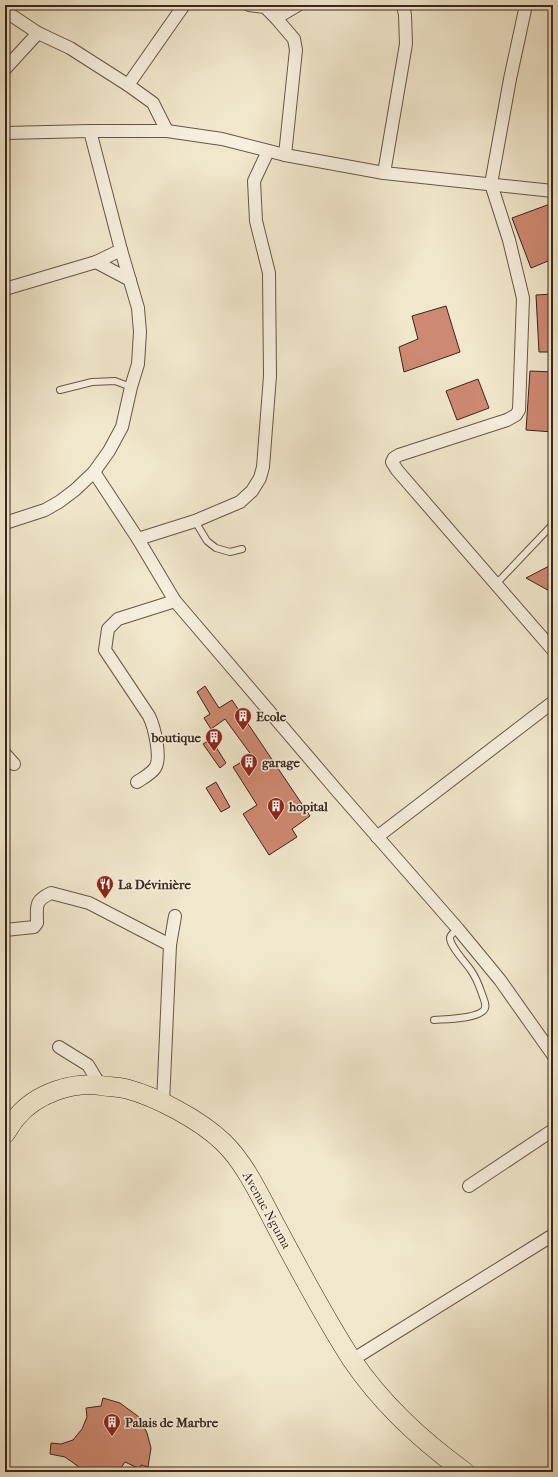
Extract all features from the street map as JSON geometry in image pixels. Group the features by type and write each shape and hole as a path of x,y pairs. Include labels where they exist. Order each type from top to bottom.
{"main road":[{"name":"Avenue Nguma","path":"5,1134 16,1117 31,1104 64,1088 83,1084 126,1089 163,1103 196,1121 223,1141 240,1162 260,1195 317,1302 352,1360 365,1378 396,1413 438,1452 466,1472"}],"street":[{"path":"128,85 184,5"},
{"path":"249,5 265,7 294,39 296,50 285,155"},
{"path":"276,18 298,5"},
{"path":"384,173 406,44 405,15 403,5"},
{"path":"526,5 510,80 491,184 509,240 523,298 519,410 516,415 507,420 399,455 394,458 392,462 396,470 553,650"},
{"path":"5,11 38,33 70,48 128,85 152,103 167,131"},
{"path":"5,69 38,33"},
{"path":"5,523 45,510 59,502 75,490 94,472 109,451 122,427 131,386 138,364 140,332 138,308 121,250 90,131"},
{"path":"5,133 167,131 222,139 285,155 384,173 553,192"},
{"path":"138,539 195,521 240,502 252,491 260,478 263,467 270,376 269,273 256,221 254,181 268,150"},
{"path":"5,290 96,262 121,250"},
{"path":"96,262 130,280"},
{"path":"94,472 138,539 175,601 377,837 458,929 500,980 553,1054"},
{"path":"137,782 152,771 157,763 154,726 149,716 105,650 108,629 118,619 175,601"},
{"path":"377,837 553,702"},
{"path":"5,754 14,764"},
{"path":"5,930 34,927 37,923 37,905 39,901 41,898 51,893 89,903 170,945"},
{"path":"163,1103 170,945 175,916"},
{"path":"59,1047 88,1065 100,1085"},
{"path":"469,1186 553,1130"},
{"path":"352,1360 553,1235"}],"lane":[{"path":"60,390 92,382 115,381 131,386"},
{"path":"195,521 207,541 216,548 230,552 242,549"},
{"path":"496,584 553,524"},
{"path":"434,1020 473,1016 482,1012 486,1008 479,984 450,939 451,935 458,929"}],"building":[{"path":"550,204 553,211 553,259 531,268 512,218"},
{"path":"553,294 553,352 539,352 536,295"},
{"path":"446,306 460,352 404,372 399,347 418,339 412,316"},
{"path":"530,371 553,372 553,432 526,430"},
{"path":"478,379 489,408 457,420 446,391"},
{"path":"553,564 553,593 526,578"},
{"path":"205,686 219,708 232,700 310,816 292,829 297,837 269,855 243,814 257,805 233,767 252,756 225,719 211,729 204,718 210,714 197,692"},
{"name":"boutique","path":"211,739 226,763 220,768 203,744"},
{"path":"216,782 230,807 221,812 206,788"},
{"name":"Palais de Marbre","path":"103,1398 120,1403 139,1417 147,1433 151,1448 148,1467 141,1465 140,1469 125,1462 118,1472 86,1472 65,1457 50,1454 51,1443 61,1444 73,1440 82,1429 87,1417 86,1408 101,1406"}],"place":[{"name":"Ecole","path":"243,731"},
{"name":"boutique","path":"214,752"},
{"name":"garage","path":"249,777"},
{"name":"hopital","path":"276,821"},
{"name":"La Dévinière","path":"105,899"},
{"name":"Palais de Marbre","path":"112,1437"}]}
